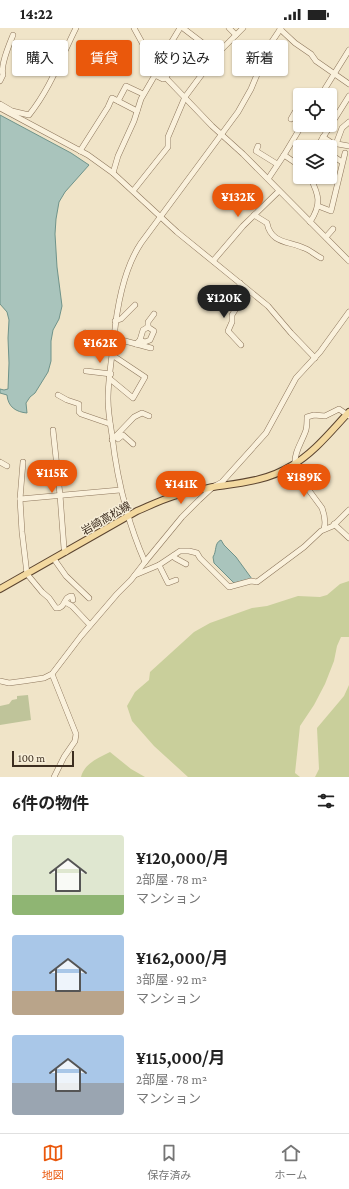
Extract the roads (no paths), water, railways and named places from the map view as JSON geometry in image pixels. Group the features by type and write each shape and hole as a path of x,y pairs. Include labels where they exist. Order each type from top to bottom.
{"main road":[{"name":"岩崎高松線","path":"0,589 128,516 152,504 175,496 213,487 262,479 277,474 305,457 348,414"}],"street":[{"path":"0,104 12,110 29,115 46,91 76,28"},
{"path":"134,28 150,57 166,78 310,222 326,236 349,261"},
{"path":"166,78 168,72 160,61 180,28"},
{"path":"184,28 199,40"},
{"path":"229,28 236,35"},
{"path":"224,47 243,28"},
{"path":"144,562 136,543 120,490 112,442 108,399 115,321 129,264 135,252 160,217 238,112 245,100 269,46 280,29 295,43 311,54 316,61 349,84"},
{"path":"0,81 2,75 1,71 13,35"},
{"path":"325,88 349,50"},
{"path":"113,173 118,156 134,121 143,94 155,75 163,79 166,78"},
{"path":"133,191 168,147 168,137 185,97 201,76"},
{"path":"118,101 126,86 143,94"},
{"path":"337,115 349,96"},
{"path":"80,151 108,107 112,98 137,111"},
{"path":"0,108 80,151 99,162 113,173 160,217 268,306 315,358"},
{"path":"291,119 293,116"},
{"path":"337,141 342,128 349,122"},
{"path":"268,179 298,132"},
{"path":"322,140 327,132"},
{"path":"323,137 328,140"},
{"path":"337,144 349,146"},
{"path":"258,146 256,151 277,164"},
{"path":"318,206 330,211 345,153"},
{"path":"284,155 293,161"},
{"path":"337,159 342,162"},
{"path":"310,222 318,206 318,194 313,184"},
{"path":"213,261 254,215 279,190"},
{"path":"254,215 267,223 269,230 280,240 304,247 321,258"},
{"path":"326,236 332,229"},
{"path":"240,284 239,304 232,316 232,322 228,331 242,345"},
{"path":"115,321 121,319 135,305"},
{"path":"0,675 2,681 9,683 44,678 52,674 90,625 134,576 144,562 192,506 213,487 222,482 266,433 296,378 347,320 349,312"},
{"path":"148,327 148,322 154,314"},
{"path":"114,338 146,342 150,340 154,331 148,327"},
{"path":"138,342 143,330 148,327"},
{"path":"86,370 110,377 133,398 145,377 112,354 85,348 86,335 99,351"},
{"path":"138,342 151,348"},
{"path":"58,395 79,404 79,412 81,414 110,424"},
{"path":"324,529 325,515 322,508 293,465 294,458 306,428 307,417 314,415 325,416 339,409 348,414"},
{"path":"112,442 134,417 142,413 149,416"},
{"path":"53,430 64,548 66,552"},
{"path":"112,442 123,435 133,444"},
{"path":"0,462 6,466"},
{"path":"23,462 20,499 27,574 56,608 62,606 69,596 72,596 73,600"},
{"path":"20,499 120,490"},
{"path":"134,576 159,565 180,550 197,553 200,558 229,587 257,582 304,547 321,531 334,524 349,510"},
{"path":"334,524 349,538"},
{"path":"173,556 186,564"},
{"path":"54,559 66,576 89,598"},
{"path":"159,565 168,583 176,580"},
{"path":"65,602 72,606 90,625"},
{"path":"52,674 76,734 75,741 64,757 54,777"}],"water":[{"path":"0,115 71,153 89,165 65,192 59,202 55,234 57,267 62,306 59,319 53,330 51,341 51,361 48,372 35,393 26,403 27,413 13,408 9,403 7,395 0,393 0,389 8,389 9,320 7,312 0,304"},
{"path":"221,540 252,579 234,583 214,563 213,557 216,545"}]}
